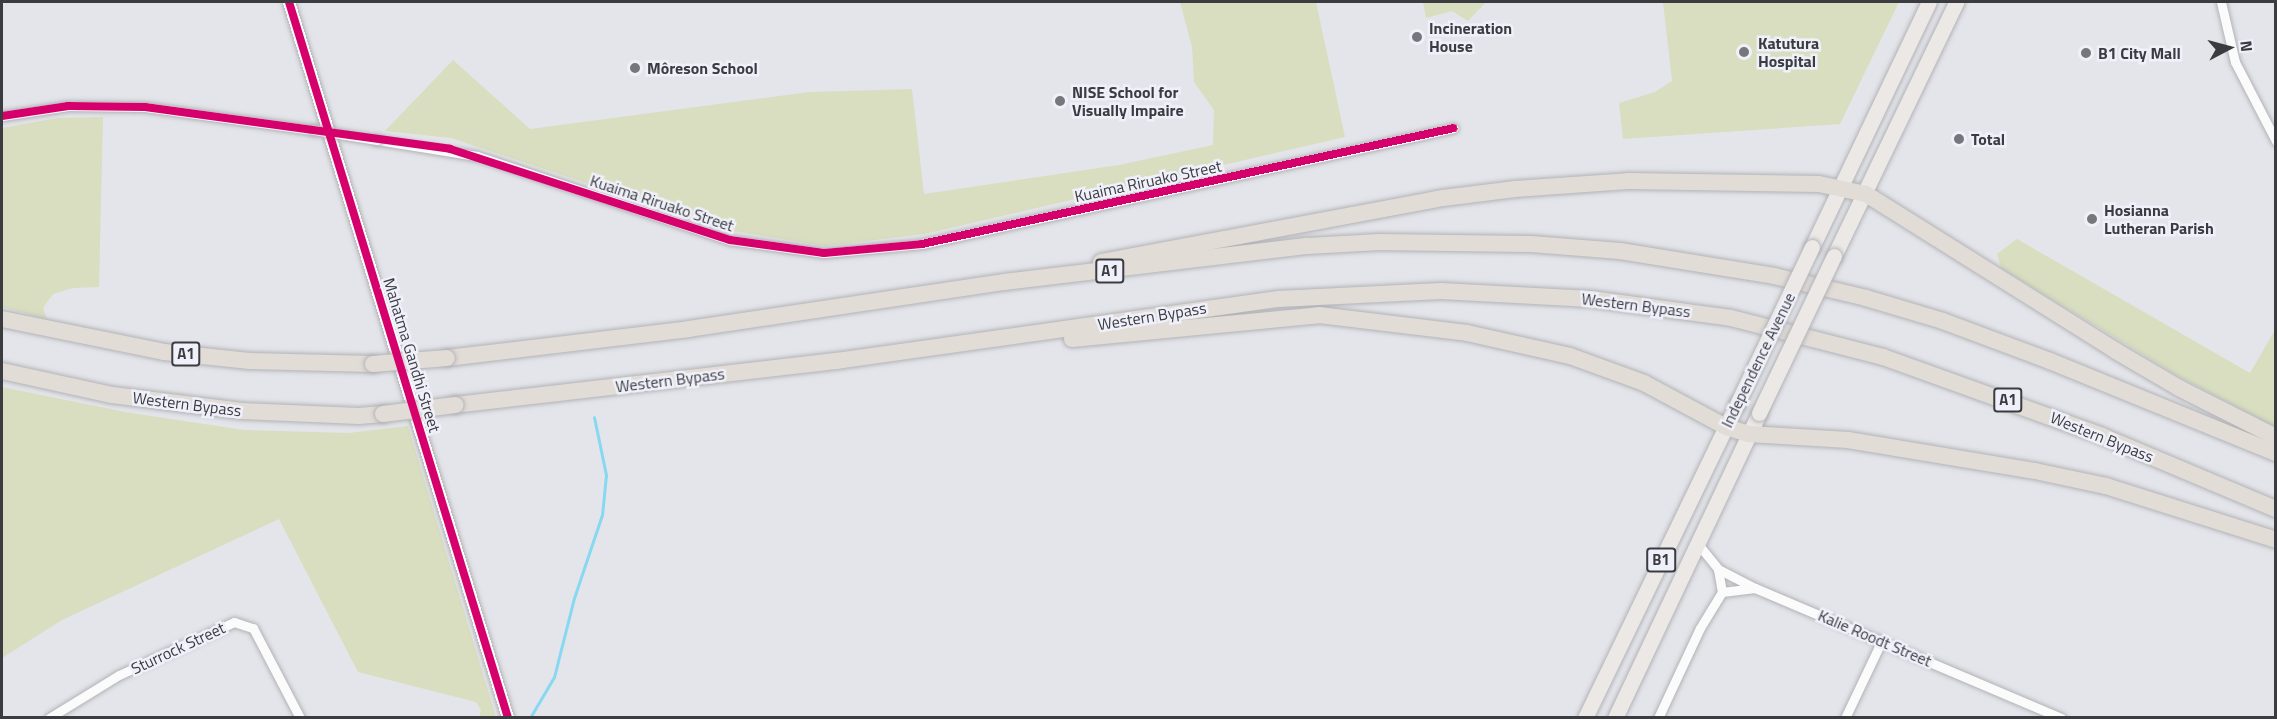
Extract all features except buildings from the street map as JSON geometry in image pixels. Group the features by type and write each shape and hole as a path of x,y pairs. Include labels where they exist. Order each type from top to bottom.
{"highway":[{"path":"1004,282 1392,207 1515,189 1628,181 1716,180 1840,187 1866,194 2116,351 2179,388 2276,437"},
{"name":"A1","path":"2,319 164,352 250,361 373,364 447,358 678,331 1004,282 1308,246 1378,242 1531,244 1620,251 1774,276 1943,321 2276,453"},
{"name":"Western Bypass","path":"2,371 112,395 242,411 359,416 1001,340 1215,306 1337,295 1441,291 1592,299 1731,318 1883,357 2102,436 2276,509"},
{"path":"1001,340 1033,343 1319,315 1428,328 1569,356 1644,383 1726,427 1749,434 1848,440 2035,471 2106,486 2276,540"}],"main road":[{"name":"Independence Avenue","path":"1585,717 1929,2"},
{"name":"Independence Avenue","path":"1615,717 1956,2"}],"street":[{"name":"Mahatma Gandhi Street","path":"289,2 508,717"},
{"path":"2221,2 2235,62 2276,141"},
{"name":"Kuaima Riruako Street","path":"2,116 68,105 145,107 315,130 477,156 730,240 824,253 922,244 1454,128"},
{"name":"Kalie Roodt Street","path":"1698,544 1718,568 1755,588 2062,717"},
{"path":"1658,717 1700,628 1722,591 1718,568"},
{"path":"1722,591 1755,588"},
{"name":"Sturrock Street","path":"48,717 104,683 234,621 253,628 300,717"},
{"path":"1845,717 1882,640"}],"green space":[{"path":"1180,2 1316,2 1345,137 924,234 825,246 727,230 451,138 385,131 453,60 530,129 810,92 912,89 924,194 1119,165 1213,145 1214,110 1194,82 1192,47"},
{"path":"1423,2 1486,2 1468,21 1452,11 1426,18"},
{"name":"Katutura Hospital","path":"1663,2 1899,2 1840,124 1623,139 1619,103 1655,92 1672,81"},
{"path":"103,117 99,287 73,288 53,294 43,308 47,319 2,307 2,128 58,118"},
{"path":"2017,239 2250,373 2275,330 2275,427 2176,375 2001,268 1997,254"},
{"path":"2,387 125,412 244,430 348,433 408,426 496,717 479,717 481,710 476,702 358,672 279,519 62,620 2,658"}],"waterway":[{"path":"531,716 554,677 574,598 602,515 606,475 594,417"}],"cycle path":[{"path":"289,2 508,718"},
{"path":"2,116 68,106 145,107 450,149 730,240 824,253 922,244 1454,128"}],"place":[{"name":"Incineration House","path":"1417,37"},
{"name":"Katutura Hospital","path":"1744,52"},
{"name":"B1 City Mall","path":"2086,53"},
{"name":"Môreson School","path":"635,68"},
{"name":"NISE School for Visually Impaire","path":"1060,101"},
{"name":"Total","path":"1959,139"},
{"name":"Hosianna Lutheran Parish","path":"2092,219"}]}
